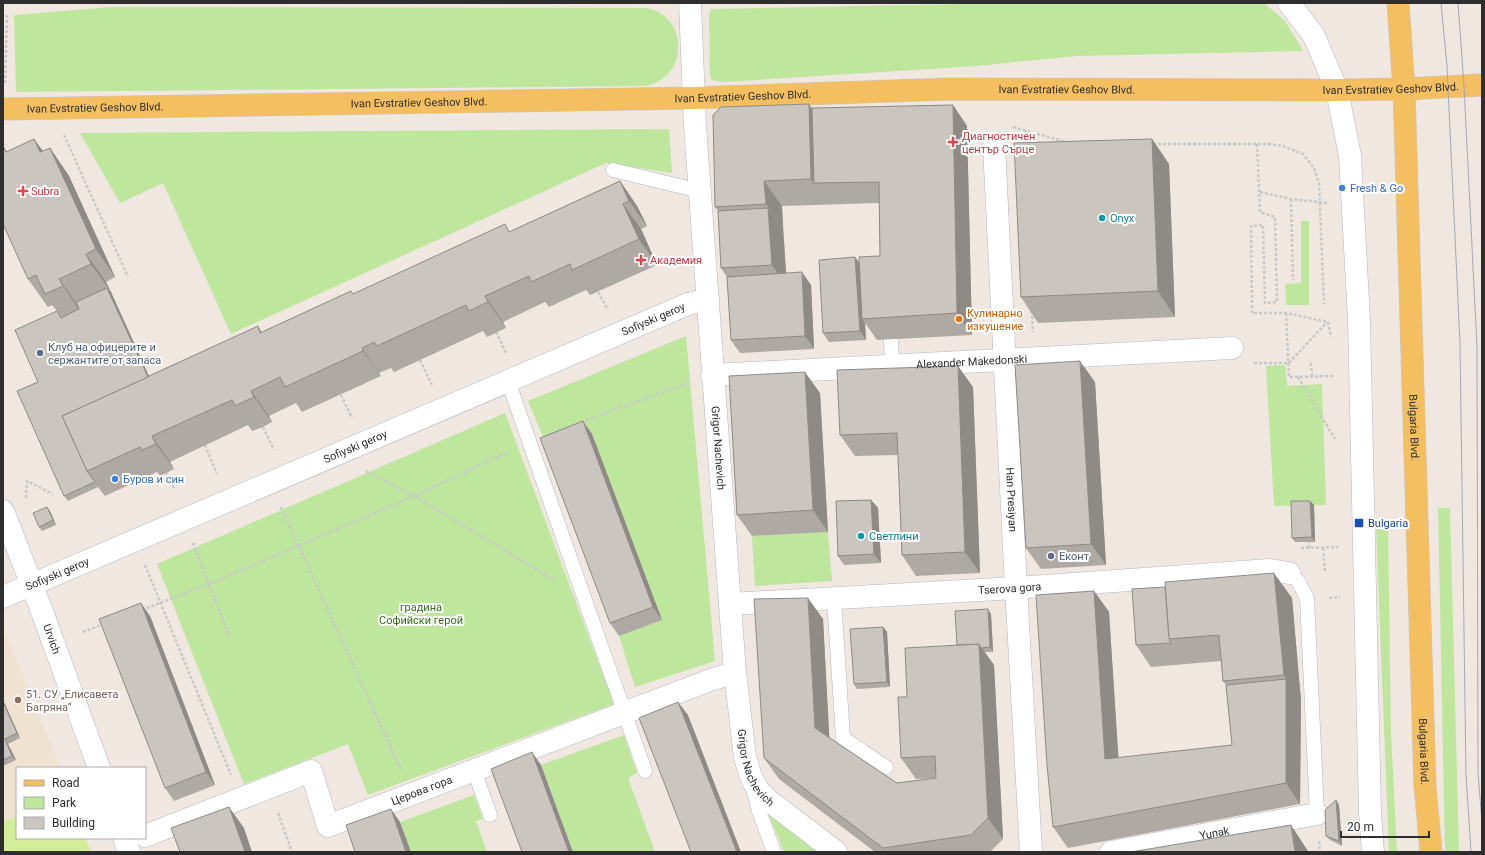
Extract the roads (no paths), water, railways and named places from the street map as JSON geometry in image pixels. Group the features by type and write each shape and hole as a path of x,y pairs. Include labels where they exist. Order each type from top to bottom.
{"main road":[{"name":"Bulgaria Blvd.","path":"1398,3 1404,89 1425,786 1431,852"},
{"name":"Ivan Evstratiev Geshov Blvd.","path":"4,99 694,98 987,88 1337,90 1404,89 1482,85"}],"street":[{"name":"Grigor Nachevich","path":"690,3 694,98 712,375 730,604 745,757 751,777 758,790 768,800 836,852"},
{"path":"1289,3 1314,36 1337,90 1350,156 1359,320 1363,561 1370,813 1373,852"},
{"name":"Han Presiyan","path":"994,146 1004,360 1031,852"},
{"name":"Sofiyski geroy","path":"3,597 688,304 708,299"},
{"name":"Alexander Makedonski","path":"712,375 1232,348"},
{"name":"Urvich","path":"3,512 32,584 99,767"},
{"name":"Tserova gora","path":"730,604 1016,588 1270,570 1289,573"},
{"name":"Церова гора","path":"146,836 311,771 328,826 713,679 736,673"},
{"name":"Yunak","path":"1112,852 1317,814"}],"lane":[{"path":"612,170 700,191"},
{"path":"891,338 892,366"},
{"path":"508,382 645,771"},
{"path":"1289,573 1298,581 1306,598 1317,814"},
{"path":"834,599 842,738 886,768"},
{"path":"474,770 490,815"},
{"path":"751,777 759,811 774,852"}],"tram line":[{"path":"1441,3 1447,66 1460,344 1466,775 1471,852"},
{"path":"1458,3 1464,86 1477,347 1478,773 1482,822"}],"place":[{"name":"Диагностичен център Сърце","path":"953,142"},
{"name":"Fresh & Go","path":"1342,188"},
{"name":"Subra","path":"23,191"},
{"name":"Onyx","path":"1102,218"},
{"name":"Академия","path":"641,260"},
{"name":"Кулинарно изкушение","path":"959,319"},
{"name":"Клуб на офицерите и сержантите от запаса","path":"40,353"},
{"name":"Буров и син","path":"115,479"},
{"name":"Bulgaria","path":"1359,523"},
{"name":"Светлини","path":"861,536"},
{"name":"Еконт","path":"1051,556"},
{"name":"51. СУ „Елисавета Багряна“","path":"18,700"}],"park label":[{"name":"градина Софийски герой","path":"421,613"}]}
